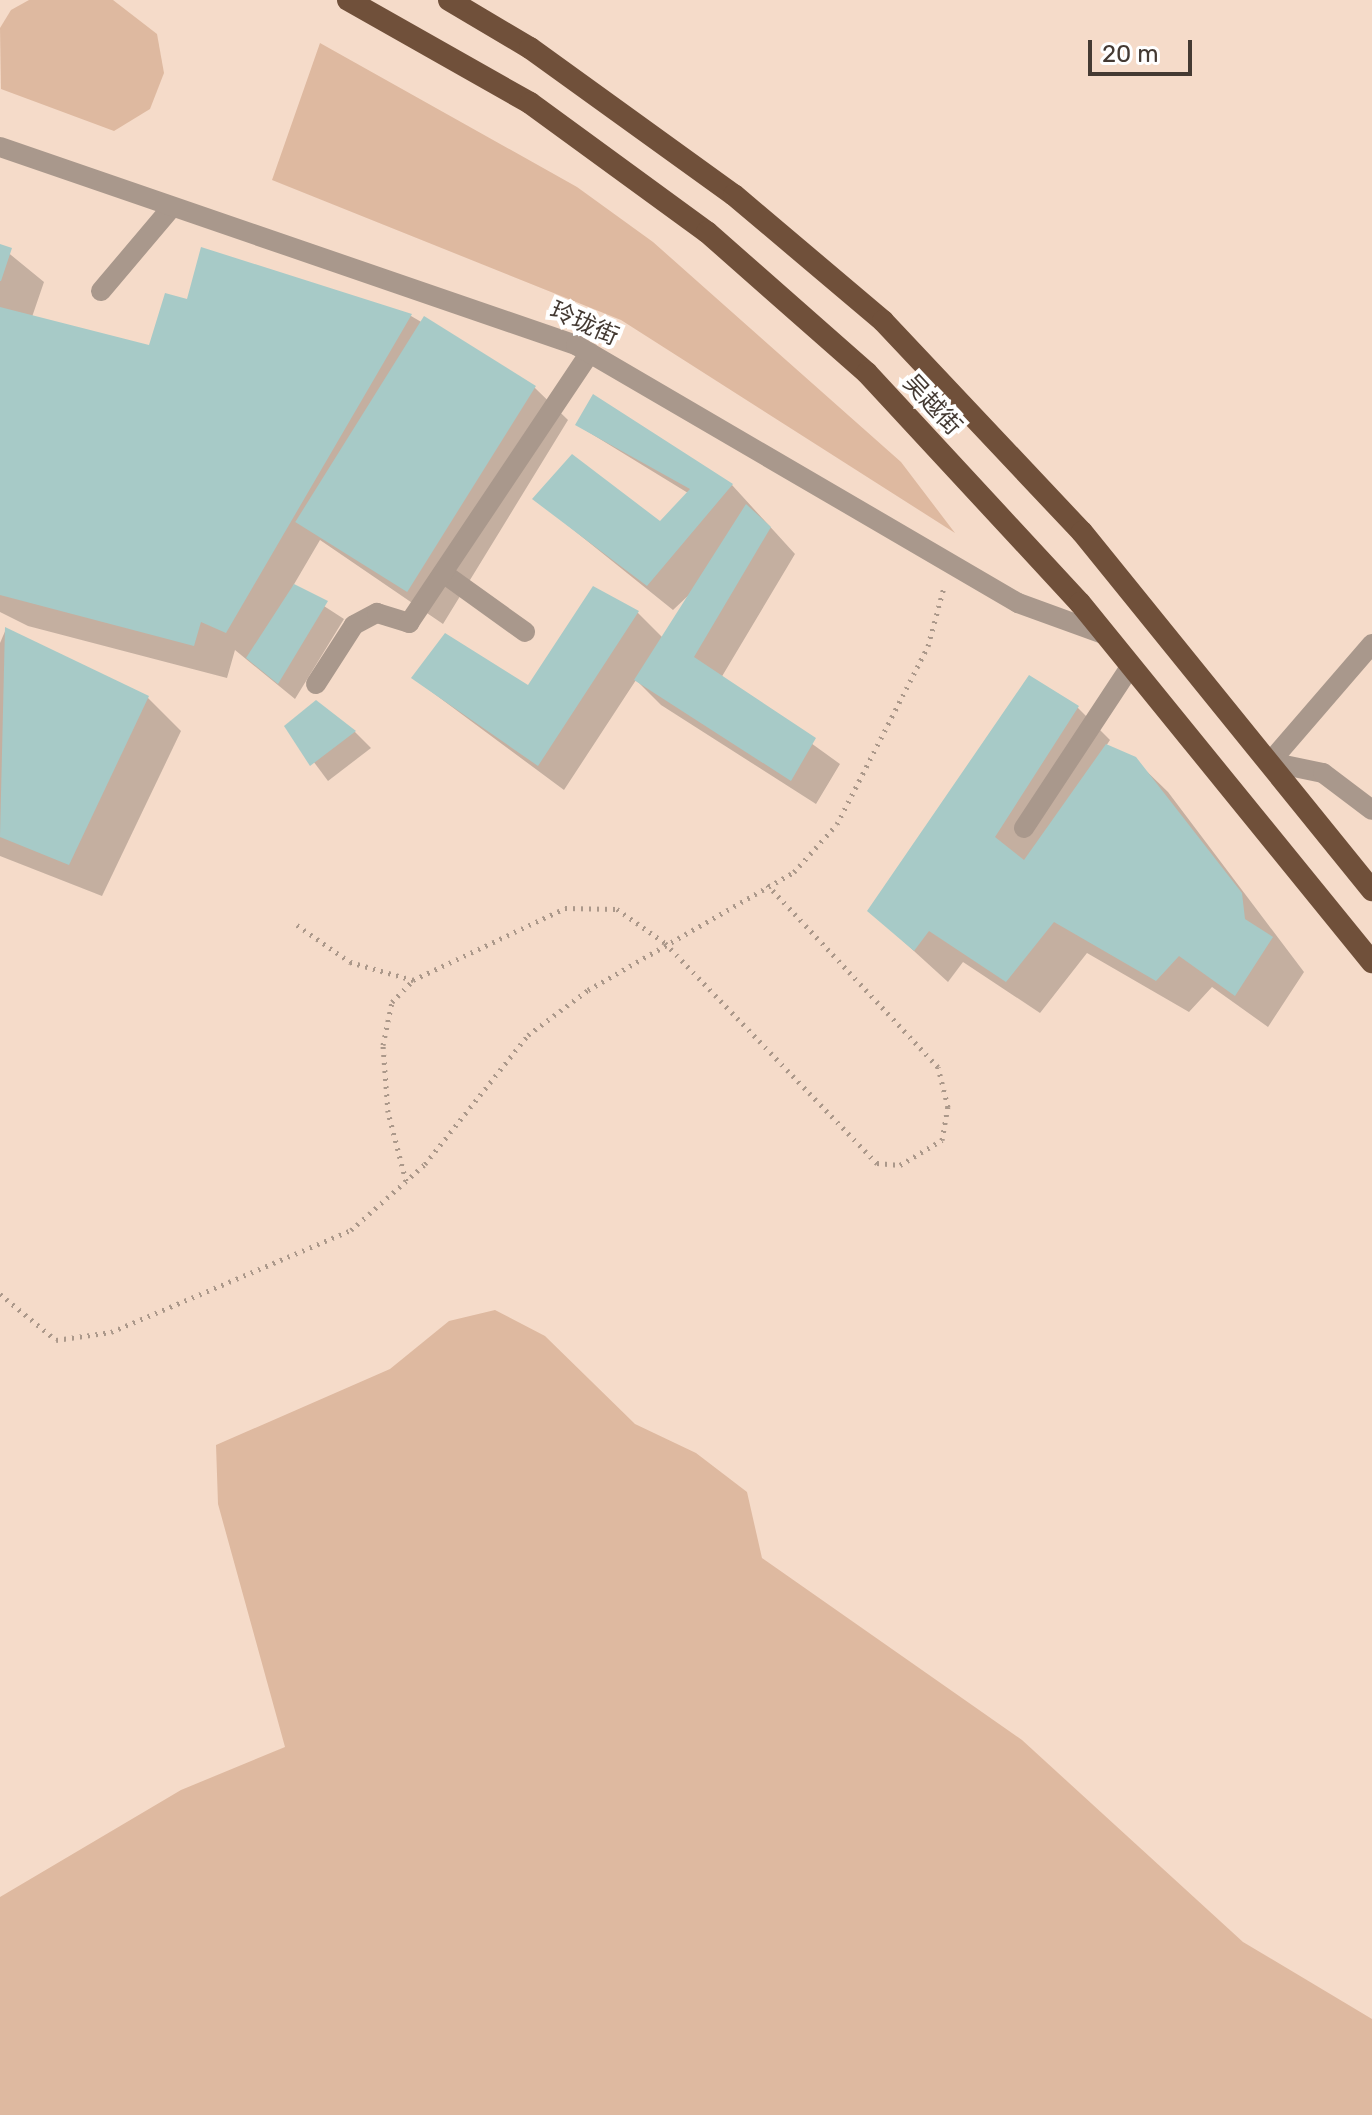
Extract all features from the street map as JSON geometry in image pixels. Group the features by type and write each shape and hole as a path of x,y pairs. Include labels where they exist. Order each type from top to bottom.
{"highway":[{"name":"吴越街","path":"348,0 530,103 707,232 867,373 1106,635 1372,962"},
{"name":"吴越街","path":"449,0 530,48 734,195 883,321 1082,532 1372,890"}],"street":[{"name":"玲珑街","path":"0,147 590,353 1018,603 1106,635"},
{"path":"101,291 172,207"},
{"path":"316,684 354,625 377,613 409,623 590,353"},
{"path":"443,573 525,632"},
{"path":"1372,644 1270,762 1323,773 1372,810"},
{"path":"1024,828 1131,666"}],"path":[{"path":"0,1294 56,1340 111,1332 351,1230 406,1181 528,1035 665,943 767,884 794,872 837,824 928,646 950,563"},
{"path":"406,1181 388,1112 383,1045 392,1002 413,980 565,908 617,909 665,943 877,1163 900,1165 942,1140 948,1107 938,1067 767,884"},
{"path":"297,925 350,962 413,980"}],"shaded area":[{"path":"29,0 113,0 157,34 164,73 150,109 114,131 1,89 0,28 11,10"},
{"path":"320,43 577,187 653,242 901,462 955,533 621,320 272,180"},
{"path":"495,1310 545,1336 635,1424 696,1453 747,1492 762,1558 1022,1740 1243,1942 1372,2019 1372,2115 0,2115 0,1897 181,1790 285,1747 218,1504 216,1445 390,1369 449,1321"}],"building":[{"path":"0,244 12,248 1,281 0,281"},
{"path":"201,247 412,314 226,633 201,622 194,646 0,595 0,307 149,345 165,293 187,299"},
{"path":"424,316 536,386 407,592 295,522"},
{"path":"593,394 733,484 647,586 532,499 572,454 660,521 690,489 575,425"},
{"path":"746,504 771,527 694,657 816,738 791,781 634,680"},
{"path":"294,584 328,601 278,684 246,658"},
{"path":"593,586 639,611 538,766 411,678 445,633 528,685"},
{"path":"5,627 149,696 69,865 0,837"},
{"path":"1029,675 1079,706 995,837 1024,860 1106,744 1136,757 1242,893 1245,919 1273,937 1235,996 1179,956 1156,981 1054,922 1006,982 929,931 914,951 867,911"},
{"path":"316,700 356,731 310,766 284,726"}]}
